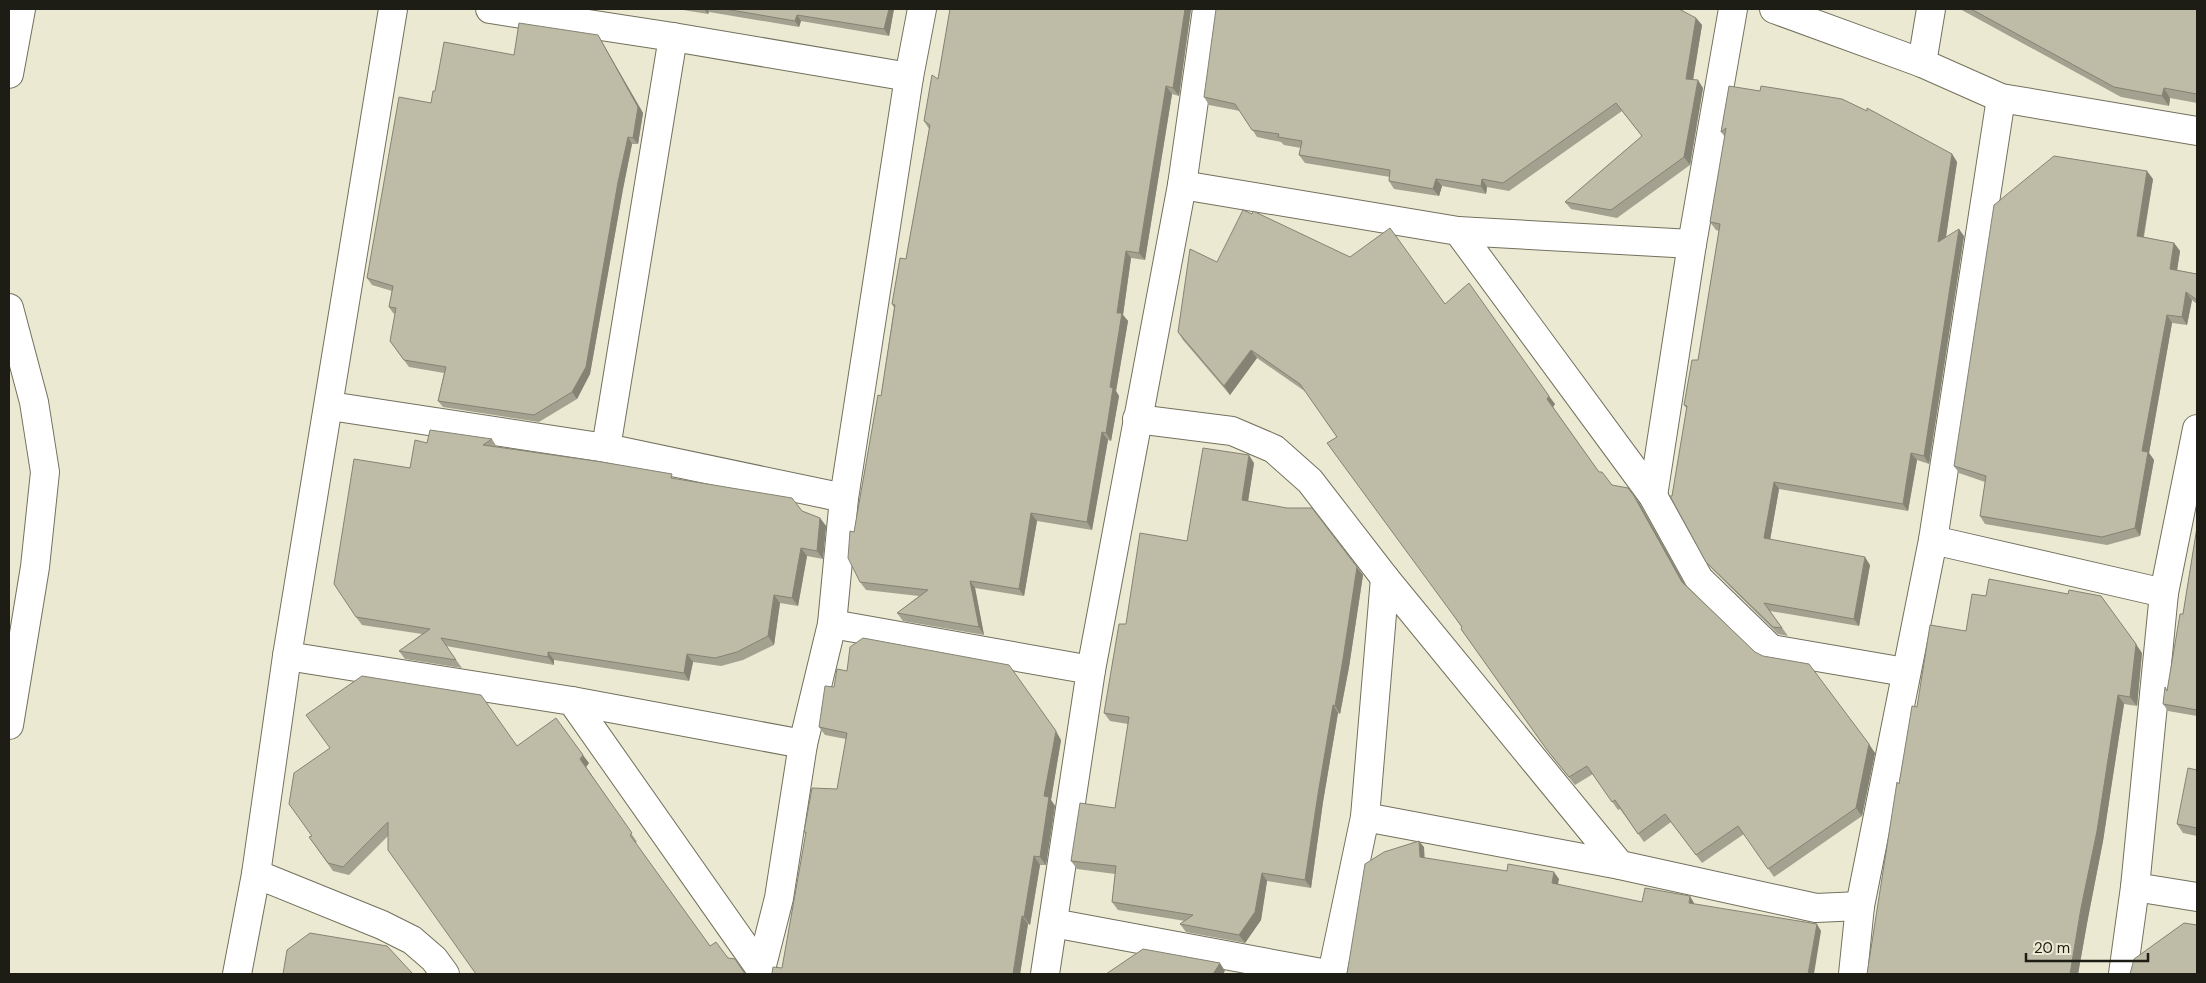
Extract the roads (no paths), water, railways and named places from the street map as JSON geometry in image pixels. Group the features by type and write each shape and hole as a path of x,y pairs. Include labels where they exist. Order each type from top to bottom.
{"street":[{"path":"9,74 21,9"},
{"path":"237,974 256,874 287,656 330,406 393,9"},
{"path":"490,9 672,37 909,77"},
{"path":"763,972 779,898 803,744 832,624 844,498 909,77 922,9"},
{"path":"1045,974 1092,670 1137,419 1182,185 1207,9"},
{"path":"1653,496 1692,244 1733,9"},
{"path":"1774,9 1922,63 2001,98 2197,131"},
{"path":"1922,63 1931,9"},
{"path":"606,448 672,37"},
{"path":"1853,974 1860,906 1932,540 2001,98"},
{"path":"1182,185 1458,231 1692,244"},
{"path":"1458,231 1653,496 1699,579 1771,649 1905,672"},
{"path":"9,308 34,402 45,472 35,567 9,725"},
{"path":"330,406 606,448 844,498"},
{"path":"1137,419 1232,432 1274,449 1310,481 1385,578 1620,865"},
{"path":"2123,974 2135,887 2164,593 2197,429"},
{"path":"1932,540 2164,593"},
{"path":"1332,974 1365,817 1385,578"},
{"path":"832,624 1092,670"},
{"path":"287,656 572,701 803,744"},
{"path":"572,701 763,972"},
{"path":"1365,817 1620,865 1816,908 1860,906"},
{"path":"256,874 382,925 412,940 434,959 445,974"},
{"path":"2135,887 2197,897"},
{"path":"1053,924 1327,974"}]}
